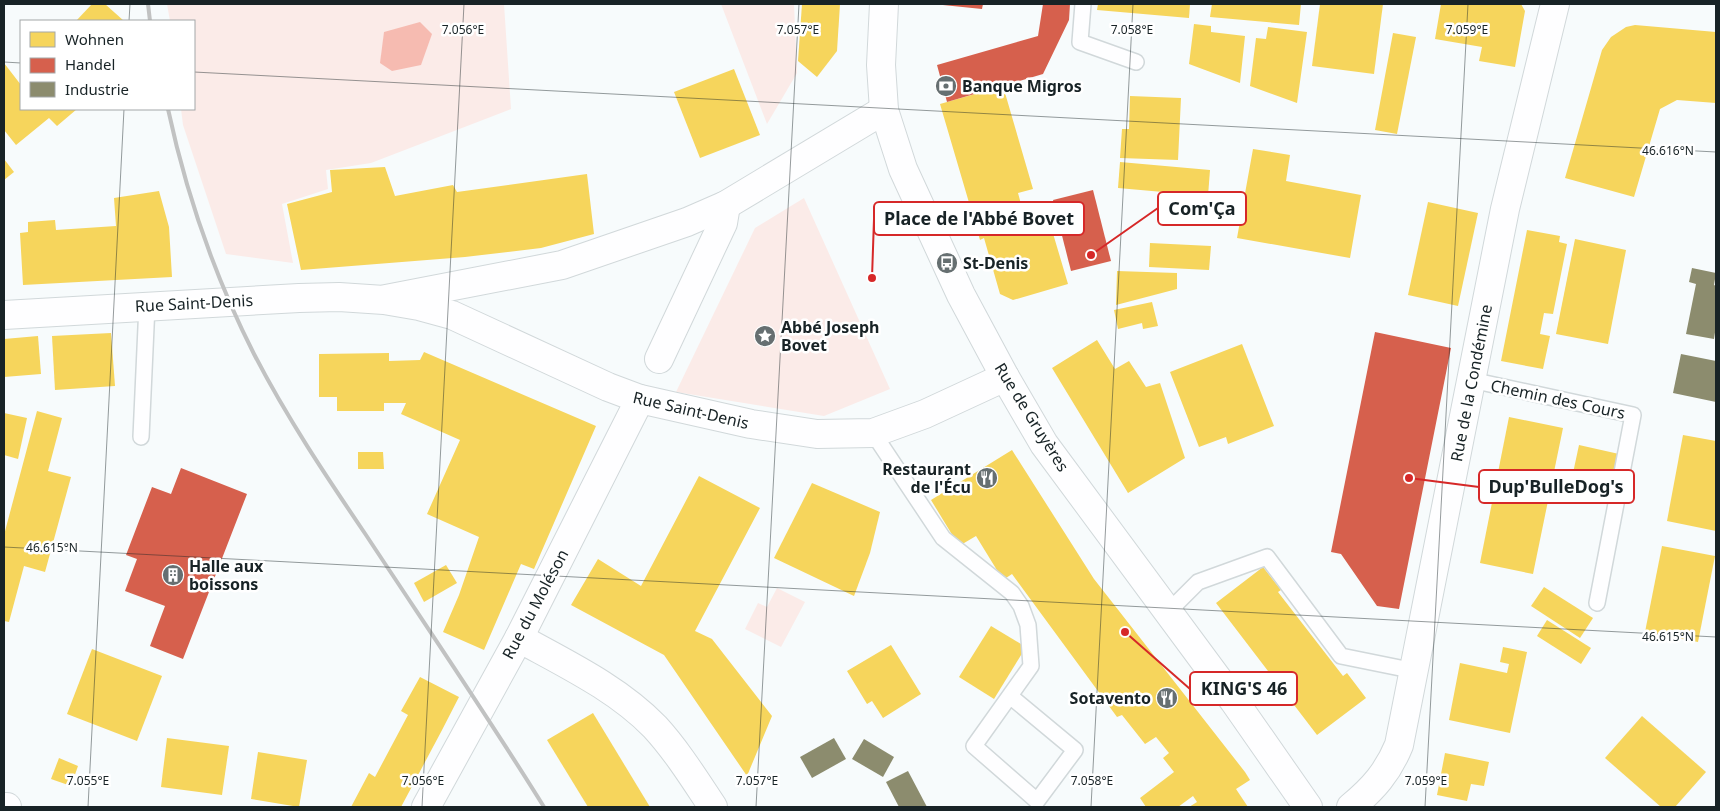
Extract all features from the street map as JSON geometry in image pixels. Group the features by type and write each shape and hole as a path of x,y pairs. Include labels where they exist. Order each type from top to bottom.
{"street":[{"name":"Rue de Gruyères","path":"884,4 881,65 884,110 903,169 961,294 1044,444 1308,807"},
{"name":"Rue de la Condémine","path":"1351,807 1372,790 1391,766 1402,731 1505,210 1555,4"},
{"name":"Rue Saint-Denis","path":"384,300 562,265 688,222 726,205 884,110"},
{"path":"658,359 723,223 726,205"},
{"name":"Rue Saint-Denis","path":"4,315 147,305 319,297 384,300 452,315 608,387 640,399 751,424 817,434 873,433 925,414 1006,377"},
{"name":"Rue du Moléson","path":"426,807 518,638 640,399"},
{"path":"518,638 611,690 654,727 684,763 713,807"}],"lane":[{"path":"1084,4 1080,42 1136,62"},
{"path":"141,437 147,305"},
{"name":"Chemin des Cours","path":"1471,380 1633,415 1597,603"},
{"path":"873,433 942,538 1012,593 1021,606 1028,625 1031,666 974,746 1038,801 1075,750 1010,696"},
{"path":"1168,612 1198,582 1267,557 1341,656 1415,671"}],"shaded area":[{"path":"167,4 504,4 511,109 371,163 326,170 328,189 282,204 293,263 226,254 183,125 181,110 195,110 195,20 170,20"},
{"path":"721,4 794,4 797,73 767,124"},
{"path":"420,22 432,34 421,65 392,71 380,63 384,32"},
{"path":"804,198 890,389 824,416 676,392 755,228"},
{"path":"777,588 805,602 781,647 745,629 758,603 767,607"}],"building: Wohnen":[{"path":"92,4 105,4 123,20 77,20"},
{"path":"802,4 840,4 837,51 817,77 798,61"},
{"path":"1098,4 1190,4 1189,18 1097,10"},
{"path":"1212,4 1301,4 1299,25 1210,17"},
{"path":"1320,4 1383,4 1374,74 1312,66"},
{"path":"1441,4 1521,4 1525,11 1515,67 1479,61 1482,47 1435,39"},
{"path":"1194,24 1211,26 1211,32 1245,36 1240,83 1189,64"},
{"path":"1635,25 1716,32 1716,103 1677,100 1660,109 1634,197 1565,178 1602,50 1611,37 1626,27"},
{"path":"1268,27 1307,32 1297,103 1250,86 1256,38 1266,39"},
{"path":"1393,33 1416,37 1397,134 1375,130"},
{"path":"4,63 20,84 20,110 76,110 57,126 49,118 16,145 4,130"},
{"path":"734,69 760,135 700,158 674,92"},
{"path":"1003,86 1033,189 1018,193 1027,226 1049,220 1068,284 1013,300 1000,294 984,238 980,240 940,104"},
{"path":"1130,96 1181,98 1178,160 1120,158 1122,129 1129,129"},
{"path":"1253,149 1290,155 1286,181 1361,195 1350,258 1237,238"},
{"path":"4,159 14,172 4,180"},
{"path":"1120,162 1210,170 1208,196 1118,188"},
{"path":"385,167 395,196 453,185 457,192 587,174 594,234 541,248 465,257 301,270 287,204 332,192 330,170"},
{"path":"159,191 169,227 172,277 23,285 20,233 28,232 28,222 55,220 56,230 116,226 114,198"},
{"path":"1428,202 1478,213 1458,306 1408,295"},
{"path":"1527,230 1560,236 1559,242 1567,244 1553,314 1544,313 1540,334 1550,336 1543,369 1501,361"},
{"path":"1575,239 1626,250 1608,344 1556,334"},
{"path":"1150,243 1211,246 1209,270 1149,267"},
{"path":"1117,271 1177,273 1177,289 1116,305"},
{"path":"1152,302 1158,326 1143,329 1142,323 1118,329 1114,310"},
{"path":"111,333 115,386 55,390 52,336"},
{"path":"38,336 41,374 4,377 4,339"},
{"path":"1097,340 1115,369 1129,361 1146,387 1160,383 1185,458 1128,493 1052,368"},
{"path":"1242,344 1274,426 1228,444 1226,437 1199,447 1170,372"},
{"path":"424,352 596,426 534,569 521,564 484,650 443,632 459,595 479,537 427,514 460,440 401,414 406,403 384,403 384,411 337,411 337,397 319,397 319,354 389,353 389,361 420,360"},
{"path":"37,411 62,418 48,471 71,477 45,572 24,566 9,622 4,621 4,535"},
{"path":"4,413 27,418 18,459 4,455"},
{"path":"1509,417 1563,428 1533,574 1480,563"},
{"path":"1683,435 1716,441 1716,531 1667,521"},
{"path":"1579,445 1619,454 1612,481 1573,473"},
{"path":"1012,450 1094,579 1245,772 1250,780 1236,789 1248,807 1189,807 1197,802 1193,796 1178,807 1146,807 1140,798 1174,772 1163,758 1169,753 1156,737 1145,744 1122,715 1117,717 1012,574 1003,580 976,536 959,546 931,500"},
{"path":"358,452 383,452 384,469 358,469"},
{"path":"699,476 760,508 695,631 712,639 772,716 747,776 664,655 571,605 598,559 641,586"},
{"path":"812,483 880,512 870,553 854,596 774,558"},
{"path":"1662,546 1715,556 1698,642 1645,632"},
{"path":"446,565 457,583 424,602 414,583"},
{"path":"1263,567 1281,590 1278,592 1343,676 1347,673 1366,698 1317,735 1216,603"},
{"path":"1544,587 1593,618 1580,638 1531,606"},
{"path":"1547,620 1591,648 1581,664 1537,636"},
{"path":"991,626 1026,647 994,699 959,677"},
{"path":"891,645 921,694 883,718 872,701 867,704 847,671"},
{"path":"1503,647 1527,652 1510,733 1449,720 1460,663 1507,673 1509,664 1500,662"},
{"path":"92,649 162,676 137,741 67,714"},
{"path":"420,677 459,697 441,732 401,807 351,807 369,773 375,777 408,715 401,711"},
{"path":"593,713 650,807 588,807 547,740"},
{"path":"1642,716 1706,772 1675,807 1661,807 1605,758"},
{"path":"167,738 229,746 222,795 161,787"},
{"path":"258,752 307,760 299,807 251,799"},
{"path":"1445,753 1489,762 1484,786 1471,784 1467,801 1437,795"},
{"path":"59,758 78,766 71,786 51,779"}],"building: Handel":[{"path":"933,4 983,4 982,9"},
{"path":"1043,4 1070,4 1069,20 1043,74 947,102 937,65 1038,36"},
{"path":"1093,190 1111,261 1071,271 1053,200"},
{"path":"1375,332 1451,348 1399,609 1377,606 1341,554 1331,552"},
{"name":"Halle aux boissons","path":"181,468 247,494 183,659 150,646 165,606 125,591 137,559 126,555 152,487 171,494"}],"building: Industrie":[{"path":"1692,268 1716,273 1714,285 1716,286 1716,326 1714,339 1686,334 1696,284 1689,282"},
{"path":"1681,354 1716,361 1716,402 1673,393"},
{"path":"834,738 846,759 812,778 800,757"},
{"path":"864,739 894,757 883,777 852,759"},
{"path":"908,771 927,807 899,807 886,782"}],"railway":[{"path":"148,4 150,20"},
{"path":"168,110 175,140 203,234 214,265 254,354 293,424 544,807"}],"place":[{"name":"Banque Migros","path":"946,86"},
{"name":"Com'Ça","path":"1091,255"},
{"name":"St-Denis","path":"947,263"},
{"name":"Place de l'Abbé Bovet","path":"872,278"},
{"name":"Abbé Joseph Bovet","path":"765,336"},
{"name":"Restaurant de l'Écu","path":"987,478"},
{"name":"Dup'BulleDog's","path":"1409,478"},
{"name":"Halle aux boissons","path":"173,575"},
{"name":"KING'S 46","path":"1125,632"},
{"name":"Sotavento","path":"1167,698"}]}
